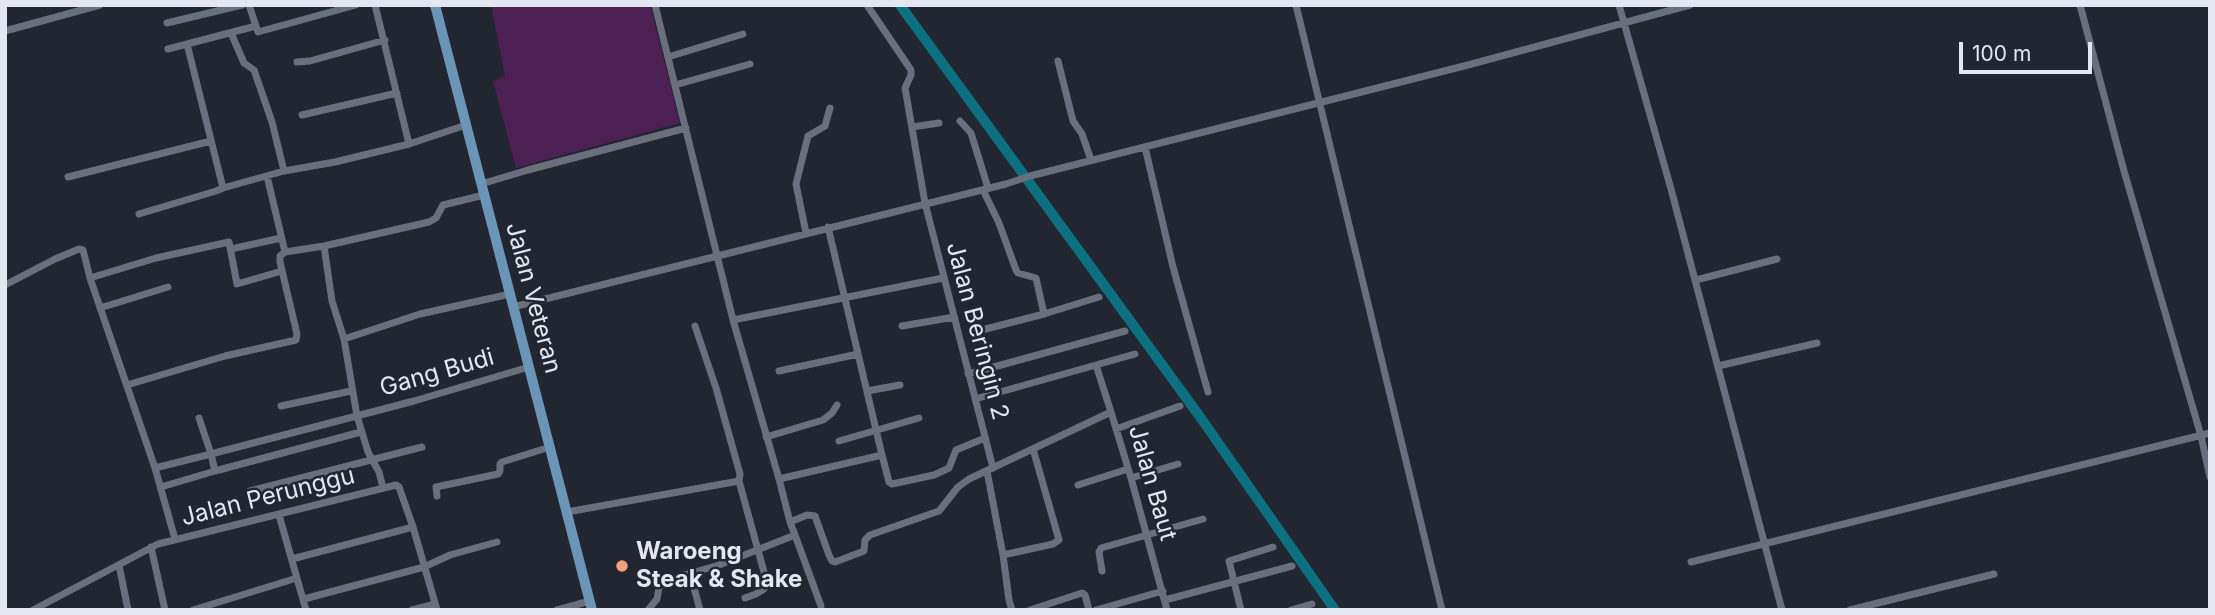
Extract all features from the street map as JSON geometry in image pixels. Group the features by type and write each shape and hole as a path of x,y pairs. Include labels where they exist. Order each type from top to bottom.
{"main road":[{"name":"Jalan Veteran","path":"435,5 591,605"}],"street":[{"path":"5,31 100,5"},
{"path":"167,23 242,5"},
{"path":"249,5 258,32 356,5"},
{"path":"376,5 408,144"},
{"path":"654,5 733,320 790,522 821,606"},
{"name":"Jalan Beringin 2","path":"867,5 911,70 905,88 925,203 985,438 1012,608"},
{"path":"1296,5 1442,610"},
{"path":"1619,5 1696,281 1782,610"},
{"path":"513,307 1006,184 1689,5"},
{"path":"2080,5 2124,172 2206,435 2210,477"},
{"path":"169,49 256,26"},
{"path":"231,33 244,63 254,71 272,122 284,171"},
{"path":"668,57 743,34"},
{"path":"297,62 310,61 385,40"},
{"path":"187,44 223,188"},
{"path":"1058,61 1073,121 1083,134 1091,160"},
{"path":"675,85 750,64"},
{"path":"302,115 397,93"},
{"path":"806,233 796,184 808,136 825,126 830,108"},
{"path":"960,121 971,133 986,189 1016,270 1032,275 1036,280 1044,314"},
{"path":"912,127 939,124"},
{"path":"139,214 284,171 408,144 466,125"},
{"path":"127,385 225,356 294,341 296,334 280,258 285,252 429,222 436,218 443,205 528,170 686,128"},
{"path":"68,177 211,141"},
{"path":"1145,147 1173,267 1208,392"},
{"path":"267,176 285,252"},
{"path":"828,227 889,482 892,484 934,475 949,468 956,450 985,438"},
{"path":"231,249 281,238"},
{"path":"90,278 156,258 229,242 237,284 282,271"},
{"path":"324,246 332,301 344,339 357,416 383,488"},
{"path":"5,285 55,259 79,249 83,250 90,278 161,486 175,539"},
{"path":"1696,281 1777,259"},
{"path":"733,320 943,278"},
{"path":"100,308 168,287"},
{"path":"344,339 420,314 510,294"},
{"path":"974,332 1099,297"},
{"path":"902,326 954,317"},
{"path":"695,326 740,474 739,481 766,583 764,589 757,594 745,597"},
{"path":"968,374 1125,331"},
{"path":"1718,366 1817,343"},
{"path":"779,371 858,354"},
{"path":"975,400 1136,354"},
{"path":"1096,365 1111,412"},
{"name":"Gang Budi","path":"155,468 357,416 529,366"},
{"path":"867,391 900,385"},
{"path":"281,406 351,391"},
{"path":"766,437 823,420 837,405"},
{"path":"1116,429 1180,406"},
{"name":"Jalan Baut","path":"790,522 807,515 816,516 828,555 835,562 863,551 865,540 870,535 939,511 958,487 990,469 1111,412 1167,610"},
{"path":"199,418 215,471"},
{"path":"839,441 919,418"},
{"path":"161,486 361,432"},
{"path":"1691,562 2206,435"},
{"path":"250,491 422,447"},
{"path":"437,496 436,487 498,474 502,461 550,447"},
{"path":"1003,555 1053,544 1059,540 1033,449"},
{"path":"779,479 882,455"},
{"path":"1131,478 1178,464"},
{"path":"1078,485 1128,469"},
{"path":"567,512 739,481"},
{"name":"Jalan Perunggu","path":"33,610 151,547 396,485 413,527 436,607"},
{"path":"279,515 306,610"},
{"path":"1102,570 1099,552 1101,548 1203,519"},
{"path":"292,559 413,527"},
{"path":"648,610 657,599 660,582 719,565 795,535"},
{"path":"304,599 424,567 450,555 497,542"},
{"path":"151,547 165,610"},
{"path":"1241,610 1229,561 1273,547"},
{"path":"119,565 128,610"},
{"path":"1096,610 1234,582 1292,566"},
{"path":"690,573 700,610"},
{"path":"1850,610 1994,574"},
{"path":"193,610 298,578"},
{"path":"1030,610 1082,593 1089,610"},
{"path":"1291,610 1312,604"},
{"path":"557,610 591,605"},
{"path":"412,610 436,607"},
{"path":"1002,610 1012,608"}],"shaded area":[{"path":"491,5 650,5 680,123 516,168 493,81 505,76"}],"waterway":[{"path":"900,5 1198,414 1335,610"}],"place":[{"name":"Waroeng Steak & Shake","path":"622,566"}]}
